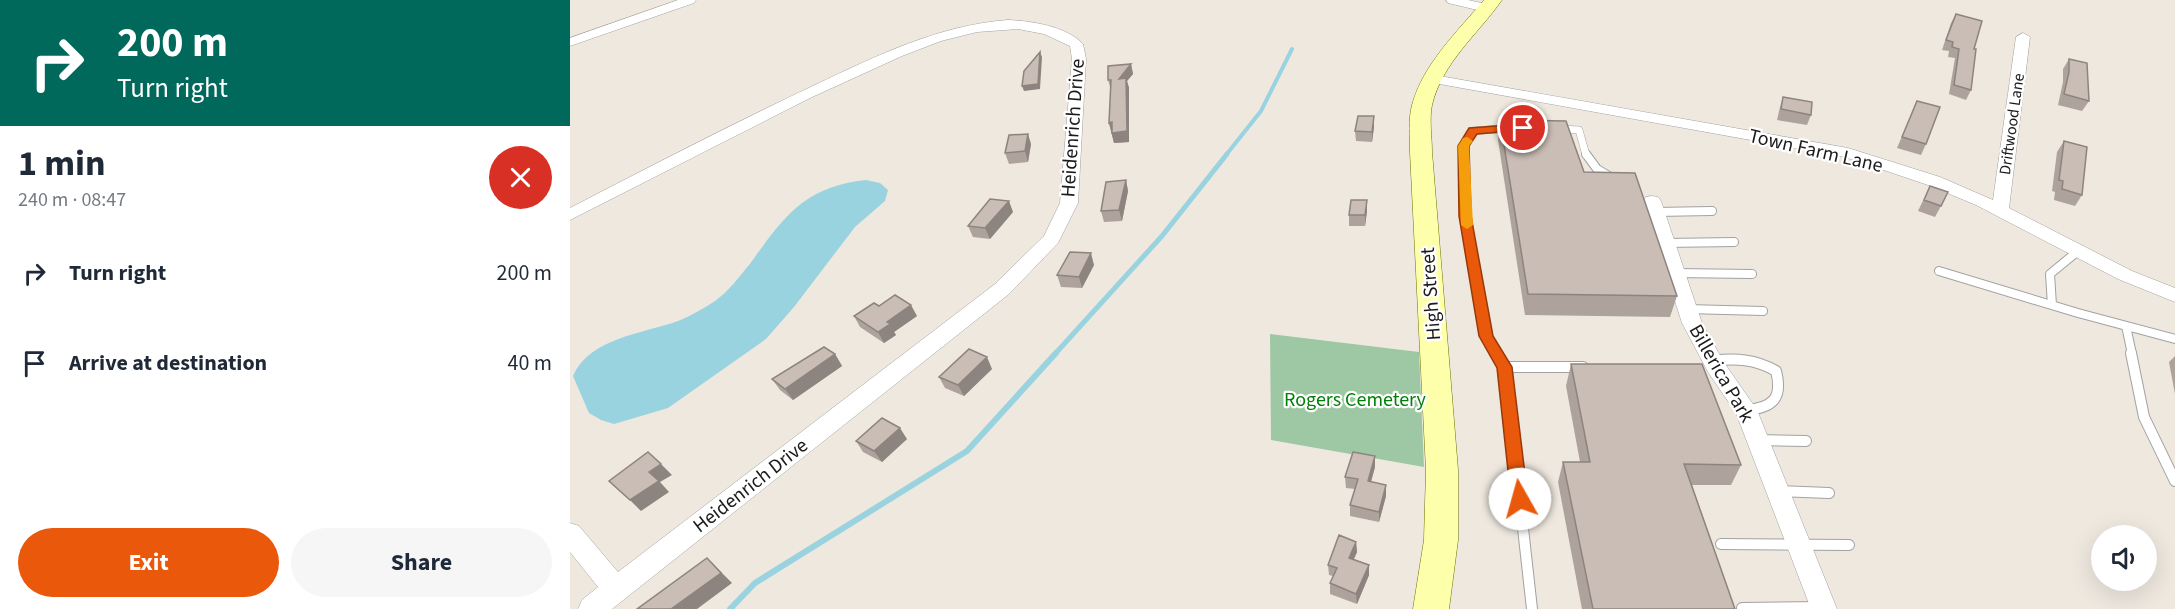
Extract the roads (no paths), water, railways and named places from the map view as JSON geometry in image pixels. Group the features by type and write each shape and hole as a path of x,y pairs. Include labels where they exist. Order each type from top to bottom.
{"main road":[{"name":"High Street","path":"1431,609 1439,578 1443,523 1421,125 1422,106 1434,79 1450,54 1489,4"}],"street":[{"path":"570,42 690,0"},
{"path":"1452,0 1489,4"},
{"name":"Heidenrich Drive","path":"570,215 765,113 941,35 1000,24 1046,30 1076,44 1079,59 1069,203 1052,238 1002,289 591,609"},
{"name":"Driftwood Lane","path":"2000,211 2023,37"},
{"name":"Town Farm Lane","path":"1434,79 1848,153 1934,181 2000,211 2125,275 2175,295"},
{"name":"Billerica Park","path":"1650,203 1692,324 1710,364 1746,410 1824,608"},
{"path":"570,534 616,589"}],"lane":[{"path":"1523,128 1473,131 1464,146 1465,216 1486,336 1504,367 1532,609"},
{"path":"1545,129 1579,130 1583,149 1594,169 1625,184"},
{"path":"1650,203 1712,211"},
{"path":"1665,243 1734,242"},
{"path":"2052,305 2050,274 2078,251"},
{"path":"1939,271 2175,339"},
{"path":"1675,273 1752,274"},
{"path":"1687,309 1763,311"},
{"path":"2126,326 2144,417 2175,481"},
{"path":"1710,364 1740,358 1761,361 1776,371 1780,387 1774,401 1759,409 1746,410"},
{"path":"1504,367 1598,367"},
{"path":"1758,440 1806,441"},
{"path":"1778,491 1829,494"},
{"path":"1720,544 1850,545"},
{"path":"1742,608 1824,608"}],"water":[{"path":"866,180 880,183 888,190 885,201 855,227 794,307 766,339 668,408 614,424 589,413 573,376 581,363 592,353 619,339 683,319 711,304 733,284 773,232 797,207 826,189"}],"waterway":[{"path":"1226,155 1261,111 1292,49"},
{"path":"1055,354 1162,236 1227,154"},
{"path":"730,609 755,583 967,451 1056,353"}],"park label":[{"name":"Rogers Cemetery","path":"1355,399"}]}
